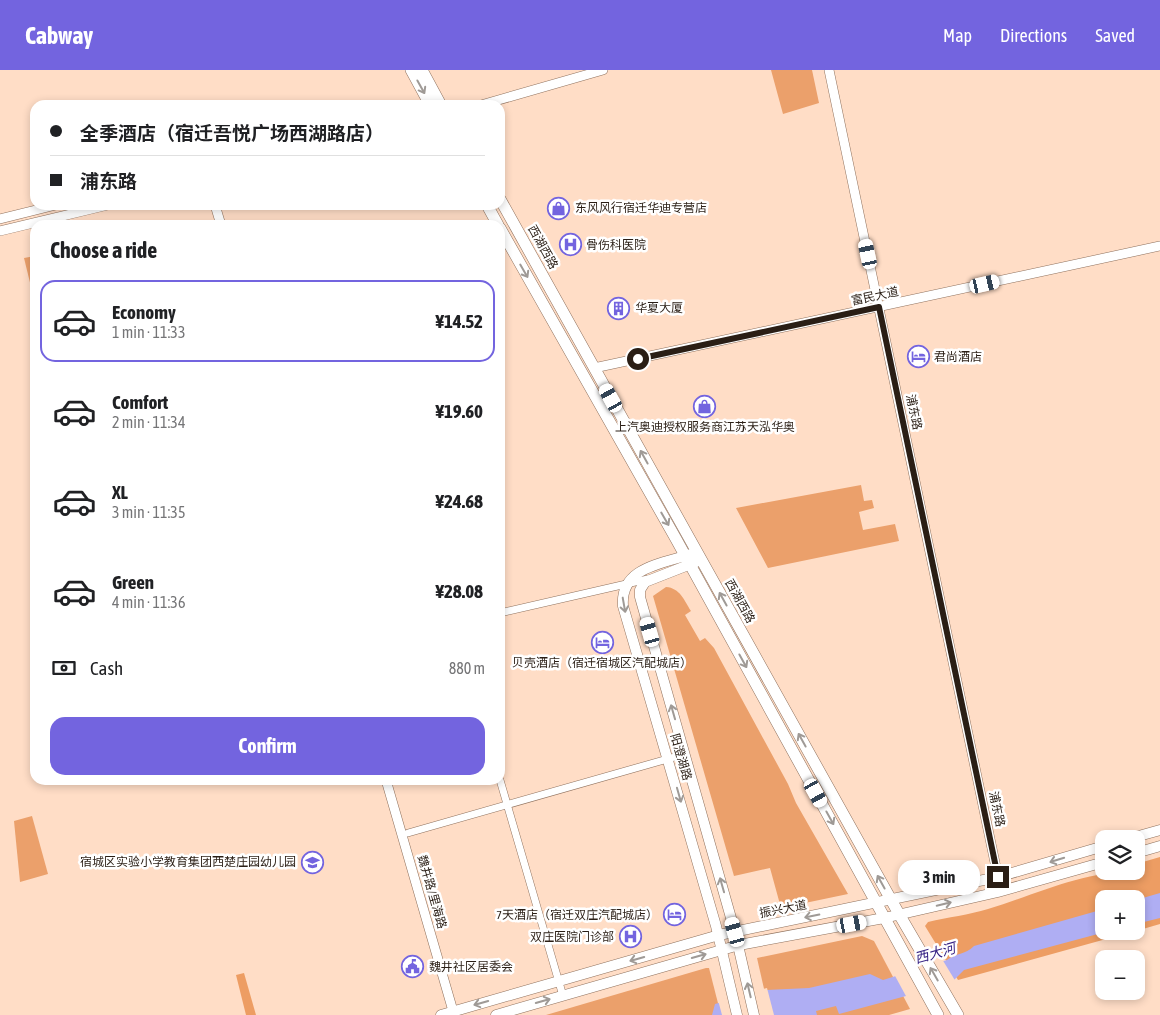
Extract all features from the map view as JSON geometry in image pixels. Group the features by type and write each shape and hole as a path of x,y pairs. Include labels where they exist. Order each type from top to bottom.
{"main road":[{"path":"411,70 427,100"},
{"path":"422,70 438,100"},
{"name":"西湖西路","path":"505,208 891,900 958,1015"},
{"path":"505,237 687,560 938,1015"},
{"path":"626,585 640,572 699,556"},
{"path":"653,577 687,560"},
{"name":"阳澄湖路","path":"653,577 642,584 640,597 735,932 754,1015"},
{"name":"阳澄湖路","path":"626,585 623,606 719,935 737,1015"},
{"path":"1145,834 1160,830"},
{"path":"1145,850 1160,846"},
{"name":"振兴大道","path":"441,1015 719,935 998,877 1095,849"},
{"path":"496,1015 722,949 884,918 998,892 1095,865"}],"street":[{"path":"498,100 603,70"},
{"name":"浦东路","path":"829,70 998,877"},
{"path":"0,218 33,210"},
{"path":"54,210 55,218"},
{"path":"47,220 88,210"},
{"path":"0,231 30,224"},
{"name":"富民大道","path":"594,368 1160,246"},
{"path":"505,612 626,585 653,577"},
{"path":"408,833 685,754"},
{"name":"魏井路/里海路","path":"387,785 453,1011"},
{"path":"501,785 563,996"}],"shaded area":[{"path":"771,70 812,70 819,103 783,114"},
{"path":"30,257 30,283 24,258"},
{"path":"861,485 864,501 872,500 874,508 859,512 863,530 895,524 899,541 768,568 736,508"},
{"path":"666,587 675,590 681,595 691,611 685,615 700,641 705,638 714,648 788,784 796,803 848,894 781,908 770,868 734,876 653,596"},
{"path":"32,816 48,874 20,882 14,821"},
{"path":"1160,857 1160,924 1145,928 1145,890 1095,890 1095,940 1102,940 958,980 925,926 928,922 981,911 1061,884 1095,876 1095,880 1145,880 1145,861"},
{"path":"862,936 874,941 910,1009 889,1015 770,1015 757,958"},
{"path":"706,968 709,968 721,1015 546,1015"},
{"path":"244,973 256,1015 246,1015 236,975"}],"water":[{"path":"1160,893 1160,918 1145,922 1145,897"},
{"path":"1095,912 1095,935 964,970 954,980 906,996 839,1014 836,1006 816,1011 817,1015 712,1015 715,1004 766,990 809,988 870,974 883,980 947,960 974,946"}],"pier":[{"path":"942,959 956,982 907,998 894,974"},
{"path":"767,988 774,1015 722,1015 718,1000"}],"place":[{"name":"东风风行宿迁华迪专营店","path":"559,208"},
{"name":"骨伤科医院","path":"570,245"},
{"name":"华夏大厦","path":"619,308"},
{"name":"君尚酒店","path":"918,357"},
{"name":"上汽奥迪授权服务商江苏天泓华奥","path":"705,406"},
{"name":"贝壳酒店（宿迁宿城区汽配城店）","path":"602,642"},
{"name":"宿城区实验小学教育集团西楚庄园幼儿园","path":"312,862"},
{"name":"7天酒店（宿迁双庄汽配城店）","path":"674,915"},
{"name":"双庄医院门诊部","path":"630,937"},
{"name":"魏井社区居委会","path":"413,967"}],"route":[{"path":"638,359 879,307 998,877"}],"water label":[{"name":"西大河","path":"935,953"}]}
